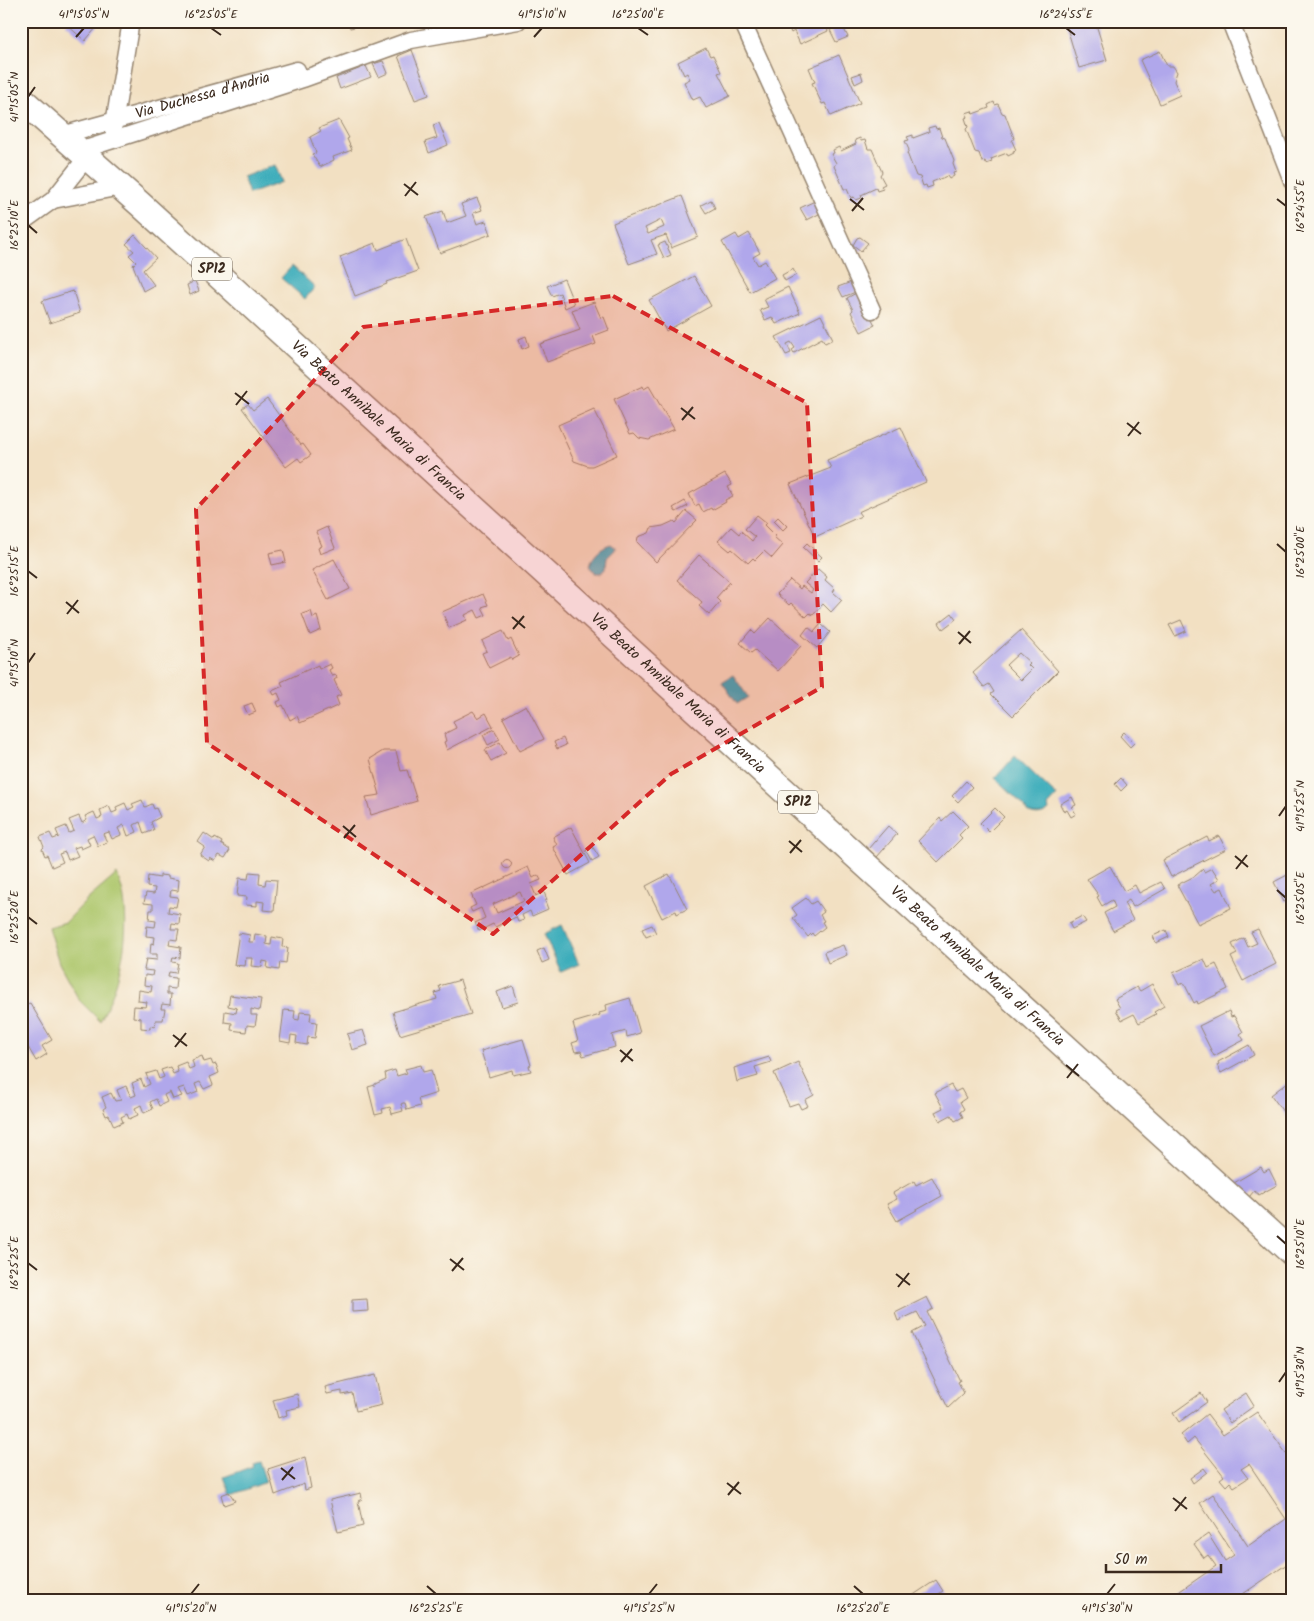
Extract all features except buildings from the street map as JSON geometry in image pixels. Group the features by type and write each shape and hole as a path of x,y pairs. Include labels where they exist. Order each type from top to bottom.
{"main road":[{"name":"SP12","path":"21,99 82,153"},
{"name":"Via Beato Annibale Maria di Francia","path":"82,153 1293,1254"}],"street":[{"path":"111,141 131,21"},
{"name":"Via Duchessa d'Andria","path":"82,153 111,141 303,79 411,40 518,21"},
{"path":"742,21 872,310"},
{"path":"1230,21 1293,183"},
{"name":"Via Duchessa d'Andria","path":"82,153 114,120 299,69 346,62"},
{"path":"75,195 92,179 82,153"},
{"path":"21,223 53,200 82,153"},
{"path":"53,200 121,187"}],"highlighted area":[{"path":"613,296 807,403 822,687 671,774 493,934 207,743 196,509 363,327"}],"green space":[{"path":"117,874 124,900 124,947 118,978 100,1021 79,1000 59,963 48,927 66,922 88,899"}],"water":[{"path":"275,165 282,182 249,194 243,177"},
{"path":"292,266 315,287 305,299 281,278"},
{"path":"611,544 615,547 615,550 607,558 606,568 602,573 596,573 590,566 593,558 600,549"},
{"path":"733,675 748,697 737,704 722,682"},
{"path":"1015,756 1057,796 1048,806 1049,810 1044,813 1036,815 1027,812 1025,807 995,778"},
{"path":"562,925 579,964 561,972 544,934"},
{"path":"259,1461 266,1482 231,1495 224,1477 253,1466 252,1463"}]}
